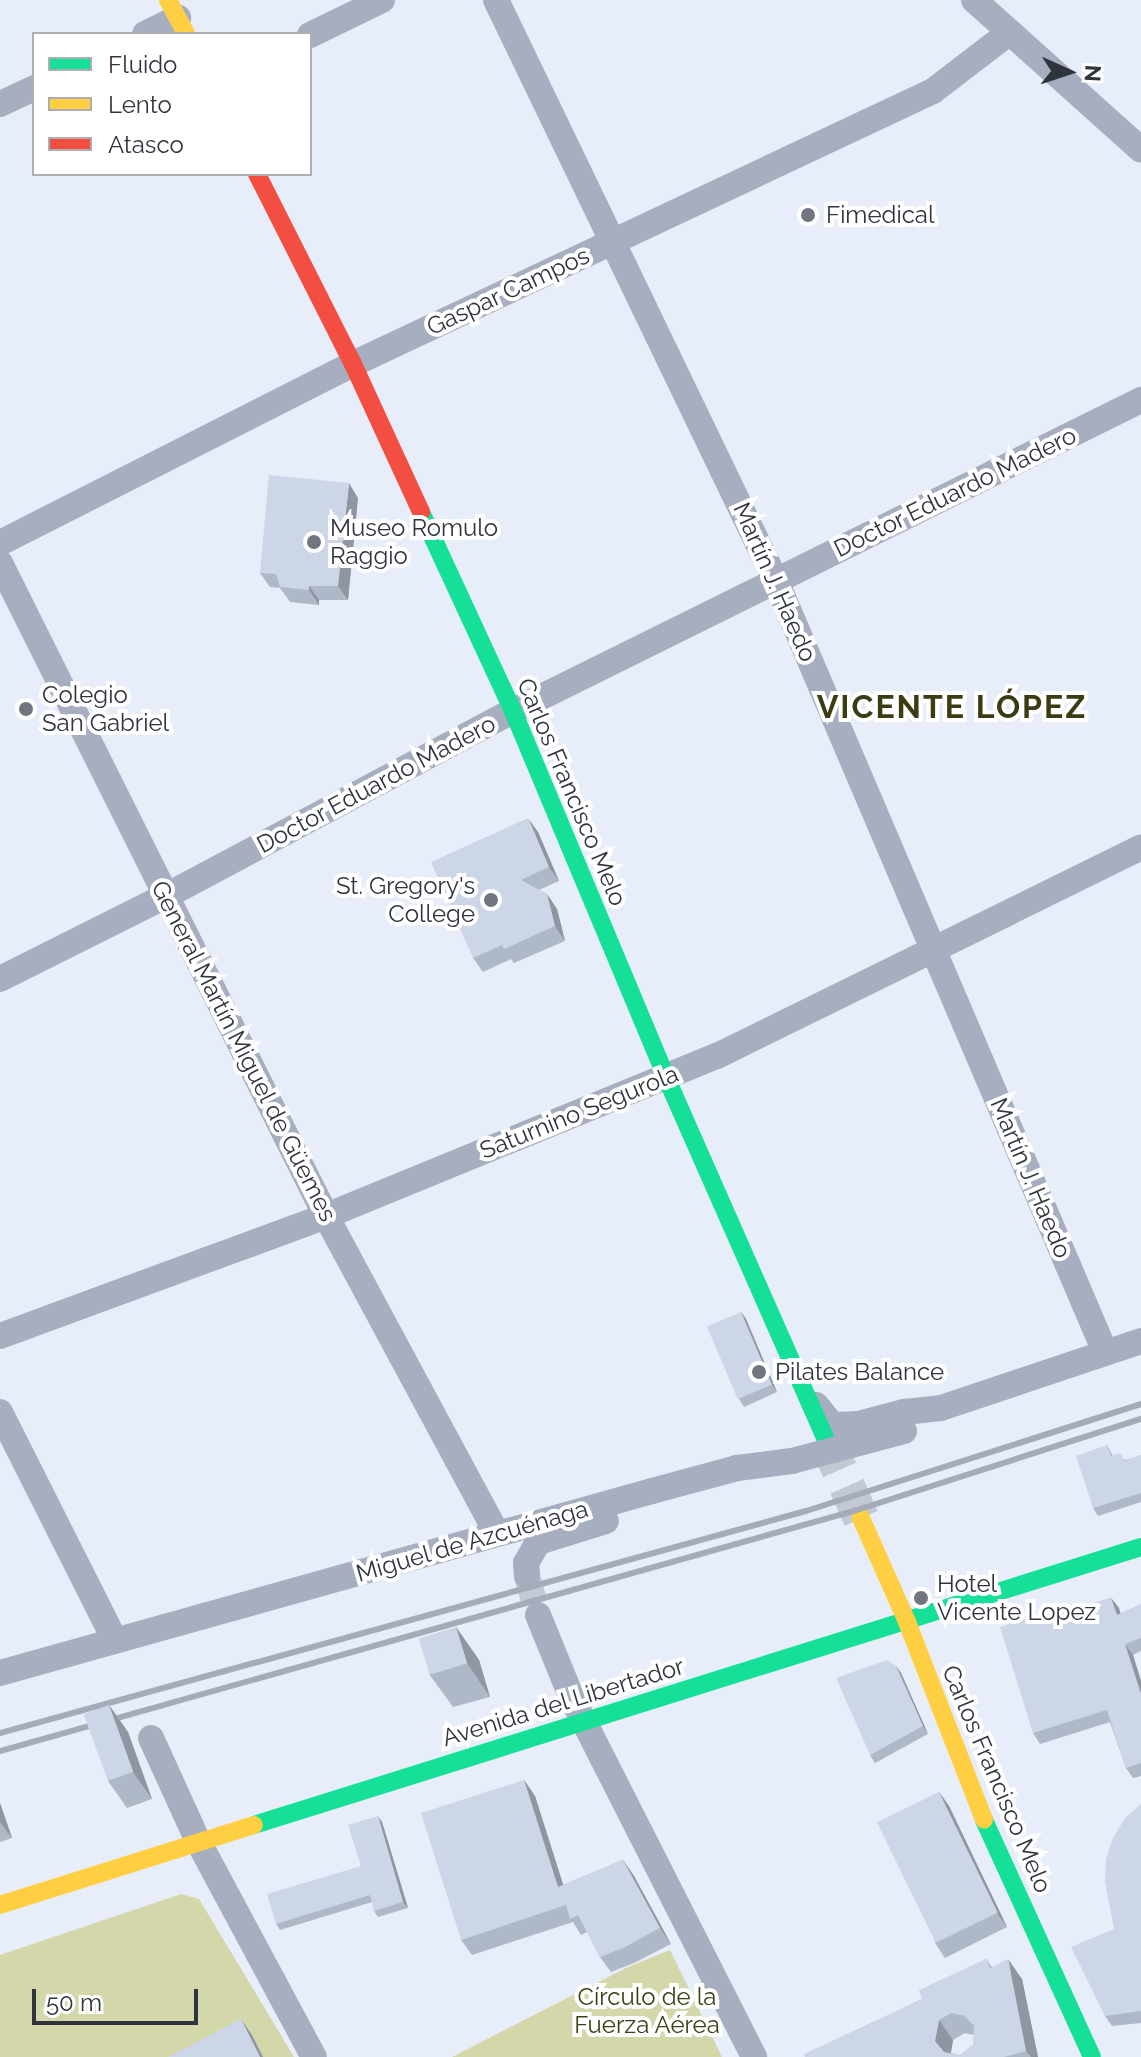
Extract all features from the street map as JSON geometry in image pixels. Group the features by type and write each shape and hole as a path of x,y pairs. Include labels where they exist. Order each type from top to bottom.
{"street":[{"path":"312,34 382,0"},
{"name":"Martín J. Haedo","path":"496,0 615,241 776,581 1105,1352"},
{"path":"974,0 1141,150"},
{"path":"149,32 177,17"},
{"name":"Gaspar Campos","path":"0,543 353,364 933,91 1010,32"},
{"path":"0,104 32,89"},
{"name":"Carlos Francisco Melo","path":"258,176 353,364 513,711 666,1077 825,1437"},
{"name":"Doctor Eduardo Madero","path":"0,979 166,896 513,711 1141,400"},
{"name":"General Martín Miguel de Güemes","path":"0,563 326,1216 497,1533"},
{"name":"Saturnino Segurola","path":"0,1336 326,1216 717,1056 1141,847"},
{"name":"Miguel de Azcuénaga","path":"807,1393 828,1422 838,1427 904,1412 941,1408 1141,1341"},
{"name":"Miguel de Azcuénaga","path":"0,1673 737,1468 792,1461 904,1431 941,1408"},
{"path":"0,1412 115,1641"},
{"path":"527,1576 526,1563 538,1542 609,1520 635,1507 652,1491"},
{"name":"Carlos Francisco Melo","path":"861,1518 907,1622 982,1816 1092,2057"},
{"name":"Avenida del Libertador","path":"0,1905 1141,1547"},
{"path":"538,1615 585,1720 754,2057"},
{"path":"151,1738 198,1841 314,2057"}],"green space":[{"path":"181,1894 199,1899 294,2057 0,2057 0,1955"},
{"name":"Círculo de la Fuerza Aérea","path":"670,1950 722,2057 452,2057 626,1968"}],"building":[{"name":"Museo Romulo Raggio","path":"269,475 349,483 338,586 309,586 309,590 280,587 276,574 260,573"},
{"name":"St. Gregory's College","path":"528,818 549,867 521,880 547,894 555,926 504,949 502,945 473,958 431,862"},
{"path":"741,1312 772,1385 738,1399 707,1326"},
{"path":"1107,1445 1111,1456 1121,1453 1124,1461 1141,1455 1141,1493 1093,1508 1076,1456"},
{"path":"1111,1598 1117,1615 1141,1604 1141,1638 1125,1644 1141,1694 1141,1763 1126,1768 1107,1710 1033,1733 1000,1627 1045,1613 1047,1618"},
{"path":"456,1627 467,1663 430,1675 419,1638"},
{"path":"887,1660 896,1666 923,1726 870,1755 836,1678"},
{"path":"109,1705 133,1772 108,1781 84,1714"},
{"path":"524,1780 558,1887 623,1860 660,1928 600,1957 578,1915 570,1919 566,1905 461,1940 421,1813"},
{"path":"939,1792 998,1912 936,1943 877,1822"},
{"path":"1141,1804 1141,2011 1105,2016 1071,1947 1114,1929 1105,1882 1106,1859 1113,1838 1125,1818"},
{"path":"378,1816 403,1902 374,1911 370,1895 276,1924 267,1894 361,1866 348,1825"},
{"path":"986,1959 990,1968 1008,1959 1026,2051 1004,2057 805,2057 804,2054 922,1999 919,1990","holes":["951,2013 965,2016 974,2026 973,2045 960,2055 944,2052 935,2041 939,2020"]},
{"path":"241,2019 260,2057 168,2057"}],"tunnel":[{"path":"825,1437 861,1518"},
{"path":"527,1576 538,1615"}],"railway":[{"path":"0,1733 806,1511 1141,1404"},
{"path":"0,1751 857,1510 1141,1419"}],"traffic: fast":[{"path":"421,512 513,711 666,1077 825,1437"},
{"path":"254,1825 1141,1547"},
{"path":"984,1820 1092,2057"}],"traffic: slow":[{"path":"168,0 185,32"},
{"path":"861,1518 907,1622 984,1820"},
{"path":"0,1905 254,1825"}],"traffic: jam":[{"path":"258,176 353,364 421,512"}],"place":[{"name":"Fimedical","path":"808,215"},
{"name":"Museo Romulo Raggio","path":"314,542"},
{"name":"Colegio San Gabriel","path":"26,709"},
{"name":"St. Gregory's College","path":"491,900"},
{"name":"Pilates Balance","path":"759,1372"},
{"name":"Hotel Vicente Lopez","path":"921,1598"}],"district":[{"name":"VICENTE LÓPEZ","path":"952,707"}]}
